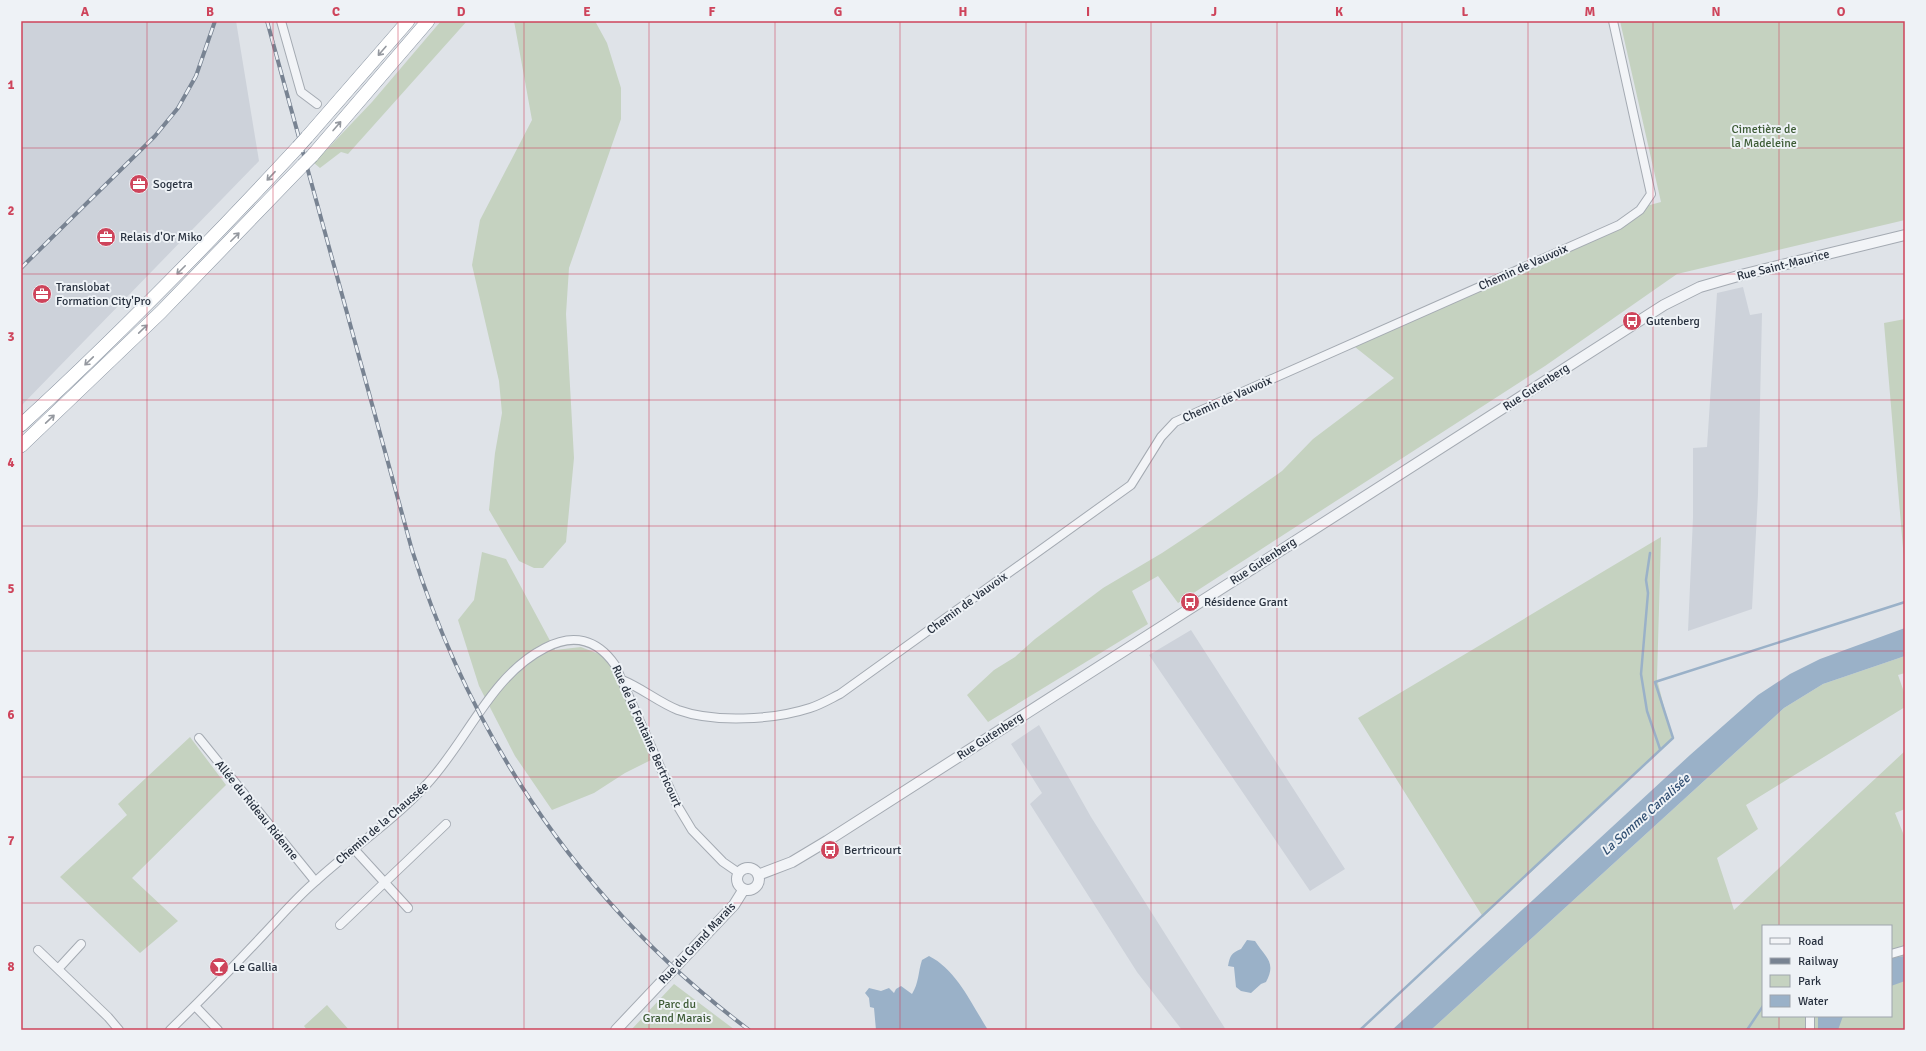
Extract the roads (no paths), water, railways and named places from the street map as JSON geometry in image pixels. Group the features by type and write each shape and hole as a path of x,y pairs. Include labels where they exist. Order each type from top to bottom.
{"highway":[{"path":"21,425 150,301 230,220 307,137 408,21"},
{"path":"21,446 161,312 307,160 428,21"}],"street":[{"path":"281,21 301,92 317,104"},
{"name":"Chemin de Vauvoix","path":"622,680 638,686 663,703 678,710 724,719 784,714 810,708 840,694 1131,485 1161,437 1175,422 1619,225 1640,210 1651,194 1613,21"},
{"name":"Rue Saint-Maurice","path":"1664,305 1700,286 1905,235"},
{"name":"Rue Gutenberg","path":"758,875 792,862 827,841 1664,305"},
{"name":"Rue de la Fontaine Bertricourt","path":"474,723 513,672 534,655 555,643 576,640 595,645 609,656 622,680 677,805 692,830 723,862 739,873"},
{"name":"Chemin de la Chaussée","path":"170,1030 315,882 427,785 445,764 474,723"},
{"name":"Allée du Rideau Ridenne","path":"199,738 315,882"},
{"path":"340,925 446,824"},
{"path":"354,848 408,908"},
{"path":"744,869 754,871 758,875 757,886 751,890 744,889 738,882 739,873 744,869"},
{"name":"Rue du Grand Marais","path":"616,1030 734,905 744,889"},
{"path":"58,969 81,944"},
{"path":"38,950 108,1017 119,1030"},
{"path":"1892,954 1905,950"},
{"path":"194,1006 218,1030"},
{"path":"1810,1017 1810,1030"}],"water":[{"name":"La Somme Canalisée","path":"1905,628 1905,656 1823,684 1784,708 1431,1030 1392,1030 1690,755 1758,695 1790,674 1820,659"},
{"path":"1247,940 1255,941 1270,964 1269,975 1266,982 1261,984 1251,993 1241,991 1236,987 1234,967 1228,966 1232,955 1241,949"},
{"path":"929,956 939,962 956,979 970,999 988,1030 876,1030 874,1008 870,1007 869,998 865,993 869,988 881,991 889,988 894,993 896,989 901,986 912,994 917,982 922,960"},
{"path":"1905,956 1905,981 1892,986 1892,958"},
{"path":"1818,1017 1843,1017 1838,1030 1818,1030"}],"waterway":[{"path":"1650,553 1646,580 1648,593 1641,674 1647,711 1660,749"},
{"path":"1360,1030 1673,738 1655,682 1905,602"},
{"path":"1747,1030 1762,1008"}],"railway":[{"path":"21,268 155,136 178,108 196,76 215,21"},
{"path":"267,21 412,550 438,622 468,690 503,755 542,817 587,875 636,931 690,982 749,1030"}],"place":[{"name":"Sogetra","path":"139,184"},
{"name":"Relais d'Or Miko","path":"106,237"},
{"name":"Translobat Formation City'Pro","path":"42,294"},
{"name":"Gutenberg","path":"1632,321"},
{"name":"Résidence Grant","path":"1190,602"},
{"name":"Bertricourt","path":"830,850"},
{"name":"Le Gallia","path":"219,967"}],"park label":[{"name":"Cimetière de la Madeleine","path":"1764,136"},
{"name":"Parc du Grand Marais","path":"677,1011"}]}
